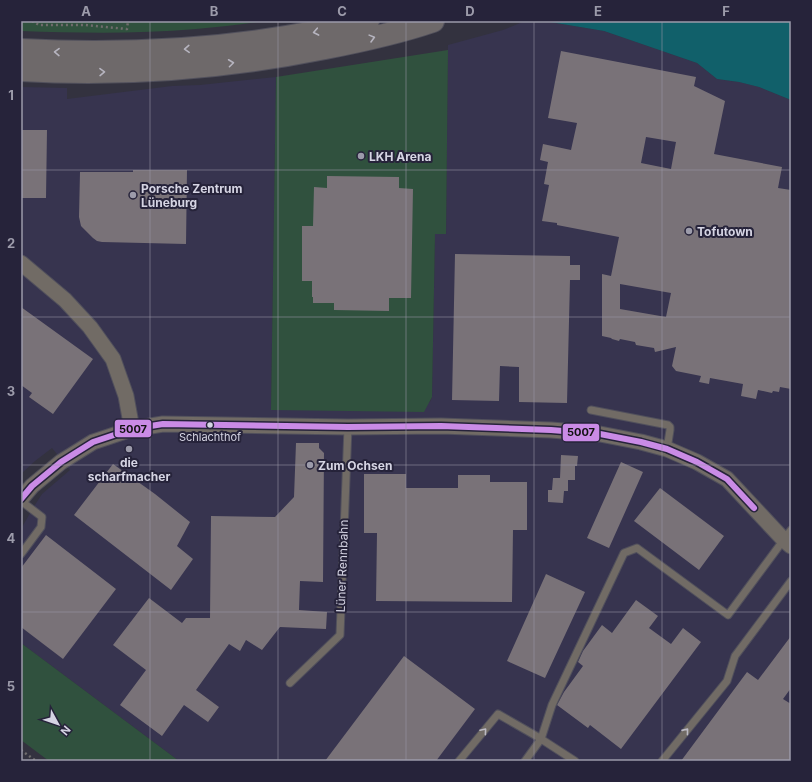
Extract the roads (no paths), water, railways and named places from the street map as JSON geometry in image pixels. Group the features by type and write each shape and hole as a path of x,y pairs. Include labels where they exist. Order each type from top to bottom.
{"highway":[{"path":"21,50 128,52 197,49 283,38 368,21"},
{"path":"21,70 82,72 136,71 210,66 285,56 364,40 433,21"}],"street":[{"path":"21,263 64,300 90,327 113,359 126,396 132,429"},
{"path":"21,500 32,486 61,462 92,442 132,429 163,424 348,428 441,426 551,430 600,434 641,442 667,449 697,462 727,479 789,539"}],"lane":[{"path":"591,410 668,425 670,430 667,449"},
{"name":"Lüner Rennbahn","path":"290,683 340,635 348,428"},
{"path":"21,500 42,517 41,527 21,554"},
{"path":"525,761 541,739 552,705 624,553 637,548 728,615 789,539"},
{"path":"662,761 727,680 735,656 791,581"},
{"path":"459,761 498,714 575,761"}],"water":[{"path":"544,21 791,21 791,100 759,87 717,79 697,63 604,31"}],"place":[{"name":"LKH Arena","path":"361,156"},
{"name":"Porsche Zentrum Lüneburg","path":"133,195"},
{"name":"Tofutown","path":"689,231"},
{"name":"Schlachthof","path":"210,425"},
{"name":"die scharfmacher","path":"129,449"},
{"name":"Zum Ochsen","path":"310,465"}]}
